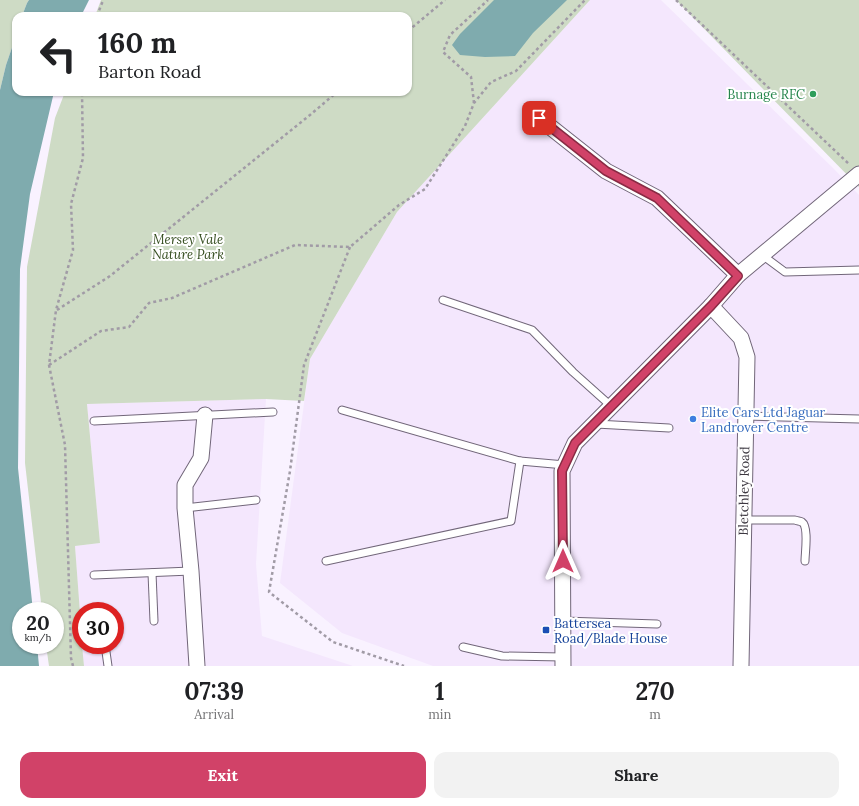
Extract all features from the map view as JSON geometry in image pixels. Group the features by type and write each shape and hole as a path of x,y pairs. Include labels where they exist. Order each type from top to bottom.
{"street":[{"path":"539,118 606,171 657,198 738,276"},
{"path":"563,662 562,471 575,443 711,306 738,276 859,174"},
{"name":"Bletchley Road","path":"711,306 741,338 747,357 741,666"},
{"path":"197,666 191,571 185,508 185,484 201,458 205,415"}],"lane":[{"path":"762,255 785,272 859,270"},
{"path":"442,300 532,330 573,372 611,406"},
{"path":"342,410 520,461 565,465"},
{"path":"94,421 273,412"},
{"path":"746,416 859,419"},
{"path":"594,424 668,428"},
{"path":"326,561 511,521 520,461"},
{"path":"185,508 256,500"},
{"path":"744,520 795,520 802,522 806,533 805,561"},
{"path":"94,575 191,571"},
{"path":"152,573 154,621"},
{"path":"563,621 657,624"},
{"path":"463,646 502,656 563,662"},
{"path":"106,654 108,666"}],"path":[{"path":"99,12 104,0"},
{"path":"412,28 445,0"},
{"path":"474,103 471,77 443,52 450,35 488,0"},
{"path":"404,666 333,642 270,592 290,471 304,365 350,248 400,205 426,189 465,126 474,103 491,82 516,71 585,0"},
{"path":"676,0 859,174"},
{"path":"73,666 71,658 65,445 49,365 56,310 73,250 71,204 83,158 82,96"},
{"path":"56,310 110,276 332,96"},
{"path":"49,365 101,331 129,327 149,303 172,298 294,245 350,248"}],"shaded area":[{"path":"29,0 89,0 83,12 24,12"},
{"path":"494,0 567,0 533,33 515,56 485,57 460,55 452,45 460,34"},
{"path":"590,0 661,0 859,195 859,666 433,666 342,633 280,583 310,359 397,212"},
{"path":"12,48 12,96 53,96 30,194 20,269 18,468 32,602 12,602 12,654 38,654 39,666 0,666 0,90"},
{"path":"266,399 256,564 262,636 353,666 84,666 83,654 124,654 124,602 79,602 75,546 100,543 87,404"}],"green space":[{"path":"0,0 29,0 24,12 12,12 12,48 0,90"},
{"name":"Mersey Vale Nature Park","path":"101,0 590,0 397,212 310,359 304,401 266,399 87,404 100,543 75,546 79,602 72,602 72,654 83,654 84,666 49,666 47,654 64,654 64,602 41,602 25,463 27,267 55,118 63,96 412,96 412,12 96,12"},
{"name":"Burnage RFC","path":"676,0 859,0 859,187"}],"place":[{"name":"Burnage RFC","path":"813,94"},
{"name":"Elite Cars Ltd Jaguar Landrover Centre","path":"693,419"},
{"name":"Battersea Road/Blade House","path":"546,630"}],"route":[{"path":"539,118 606,171 657,198 738,276 711,306 575,443 562,471 563,561"}]}
